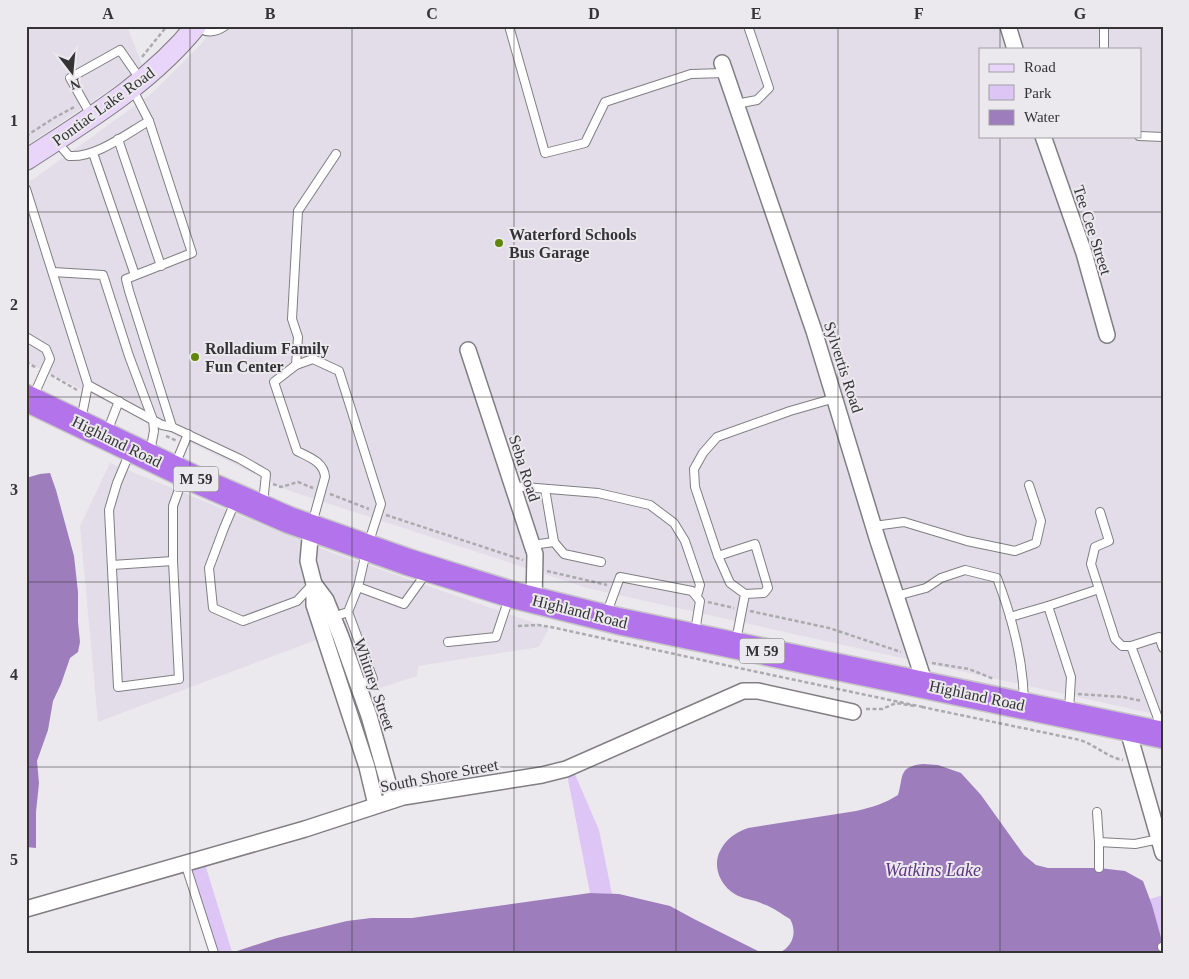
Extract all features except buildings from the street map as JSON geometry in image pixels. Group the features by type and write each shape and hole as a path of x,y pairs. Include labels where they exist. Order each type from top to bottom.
{"highway":[{"name":"Highland Road","path":"29,399 179,471 311,528 367,548 522,597 735,645 924,695 1024,706 1163,733"}],"street":[{"name":"Pontiac Lake Road","path":"26,160 56,141 88,110 171,54 196,26"},
{"path":"1008,26 1015,48"},
{"name":"Sylvertis Road","path":"723,68 814,331 896,596 924,695"},
{"name":"Tee Cee Street","path":"1044,138 1081,244 1107,335"},
{"name":"Seba Road","path":"468,350 535,554 522,597"},
{"name":"Whitney Street","path":"311,528 308,561 314,584 314,605 361,747 376,805"},
{"name":"Whitney Street","path":"314,584 326,600 359,687 393,800"},
{"path":"343,695 359,687"},
{"name":"South Shore Street","path":"26,909 305,829 403,797 542,775 566,769 743,691 758,691 853,712"},
{"path":"1127,727 1161,846"},
{"path":"361,747 377,743"}],"lane":[{"path":"196,26 202,31 209,32 226,26"},
{"path":"509,26 545,153 584,143 605,102 691,74 723,68"},
{"path":"736,104 757,100 769,88 748,26"},
{"path":"1103,48 1104,26"},
{"path":"88,110 70,78 120,50 135,79 192,253 126,279 172,428"},
{"path":"56,141 69,156 79,157 93,153 149,121"},
{"path":"1142,136 1163,137"},
{"path":"118,139 161,266"},
{"path":"93,153 135,275"},
{"path":"296,365 298,337 292,319 298,211 336,154"},
{"path":"26,189 88,385 81,423"},
{"path":"53,272 103,275 129,356 153,420 154,431 117,483 109,510 118,687 179,679 173,561 173,506 188,434"},
{"path":"26,337 46,349 50,359 29,399"},
{"path":"311,528 325,471 315,460 297,451 274,382 296,365 313,359 339,371 381,504 367,548 358,587 348,612 373,679 359,687"},
{"path":"88,385 153,420 188,434 266,474 262,508"},
{"path":"718,556 755,544 768,588 764,593 745,594 730,584 718,556 695,487 694,469 703,453 717,437 790,410 835,398"},
{"path":"105,436 119,401"},
{"path":"874,526 904,522 967,541 1015,551 1036,543 1041,521 1029,485"},
{"path":"512,486 598,493 650,505 674,523 685,540 700,585 696,596"},
{"path":"545,489 554,542 564,554 601,562"},
{"path":"238,497 209,568 213,608 243,621 297,601 314,584"},
{"path":"1100,512 1109,541 1095,547 1091,564 1115,639 1122,646 1131,646 1159,637 1163,648"},
{"path":"532,545 554,542"},
{"path":"112,565 173,561"},
{"path":"358,587 404,604 429,568"},
{"path":"896,596 926,588 941,578 965,570 997,578 1010,617 1024,678 1024,706"},
{"path":"605,617 620,577 692,591 700,601 694,637"},
{"path":"1010,617 1099,589"},
{"path":"735,645 745,594"},
{"path":"448,642 496,637 522,597"},
{"path":"1048,606 1071,677 1069,715"},
{"path":"333,617 348,612"},
{"path":"1131,646 1163,733"},
{"path":"1097,812 1099,868"},
{"path":"1099,842 1161,846"},
{"path":"185,863 214,953"}],"path":[{"path":"135,79 140,60 167,26"},
{"path":"26,136 54,118 88,110"},
{"path":"518,626 538,625 551,627 669,654 924,695 1080,740 1089,743 1108,756 1137,763"},
{"path":"853,712 857,709 882,710 896,703 924,695"}],"shaded area":[{"path":"26,26 127,26 143,67 26,146"},
{"path":"215,26 1163,26 1163,716 587,588 287,490 26,362 26,183 151,94 201,44"},
{"path":"110,463 330,552 549,628 539,647 418,666 417,676 340,701 316,640 98,722 80,526"}],"green space":[{"path":"574,772 599,830 612,894 590,893 567,774"},
{"path":"205,864 231,953 217,953 191,869"},
{"path":"1163,895 1163,953 1160,953 1162,941 1150,899"}],"water":[{"path":"50,473 74,556 80,642 78,652 70,658 53,701 48,730 37,761 39,783 36,812 36,848 26,847 26,478"},
{"name":"Watkins Lake","path":"923,764 938,765 961,773 981,795 1024,855 1036,865 1048,868 1099,868 1125,871 1143,881 1162,941 1160,953 779,953 787,947 792,939 793,929 790,919 767,905 744,898 729,890 721,879 717,867 719,853 724,844 738,832 748,828 856,811 883,803 898,795 903,773 909,767"},
{"path":"590,893 619,894 670,906 762,953 231,953 277,938 347,921 371,918 412,918"}],"place":[{"name":"Waterford Schools Bus Garage","path":"499,243"},
{"name":"Rolladium Family Fun Center","path":"195,357"}]}
